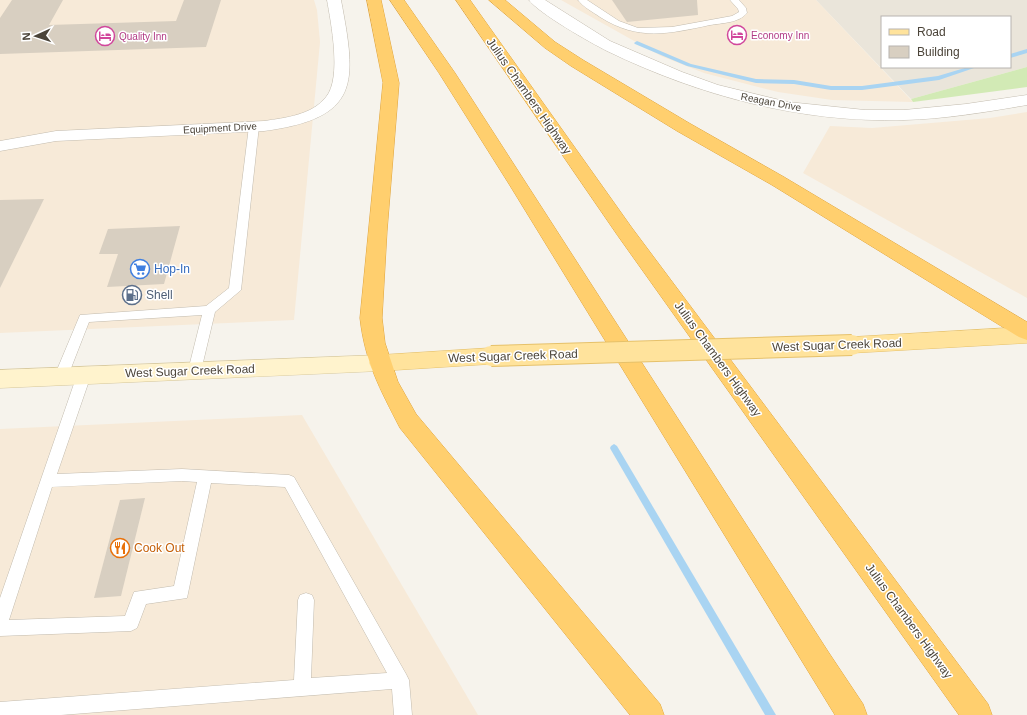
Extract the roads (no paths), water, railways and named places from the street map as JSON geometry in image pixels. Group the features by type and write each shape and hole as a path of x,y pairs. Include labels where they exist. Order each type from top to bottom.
{"highway":[{"path":"374,0 391,83 377,231 371,318 374,343 387,382 405,415 423,440 649,715"},
{"path":"397,0 431,48 477,119 852,715"},
{"name":"Julius Chambers Highway","path":"463,0 625,232 978,715"},
{"path":"496,0 550,45 577,63 683,127 778,181 1027,334"}],"main road":[{"name":"West Sugar Creek Road","path":"1,383 61,376 380,363 491,356 852,345 1027,334"}],"street":[{"name":"Equipment Drive","path":"0,146 26,140 56,136 254,126 285,123 305,117 322,109 334,99 340,88 341,56 338,18 334,0"},
{"name":"Reagan Drive","path":"536,0 603,43 670,74 704,86 769,103 826,112 904,115 951,112 1027,100"}],"lane":[{"path":"582,0 603,15 638,31 657,31 735,18 743,13 742,8 734,0"},
{"path":"61,376 84,318 209,310 234,290 254,126"},
{"path":"195,371 209,310"},
{"path":"0,622 84,375"},
{"path":"47,481 182,475 289,481 400,680 403,715"},
{"path":"0,628 130,622 140,597 180,593 205,476"},
{"path":"302,688 306,600"},
{"path":"0,711 400,680"}],"waterway":[{"path":"637,43 689,65 756,81 794,82 831,88 862,88 939,78 971,68"},
{"path":"1011,56 1027,51"},
{"path":"614,448 771,715"}],"place":[{"name":"Economy Inn","path":"737,35"},
{"name":"Quality Inn","path":"105,36"},
{"name":"Hop-In","path":"140,269"},
{"name":"Shell","path":"132,295"},
{"name":"Cook Out","path":"120,548"}]}
